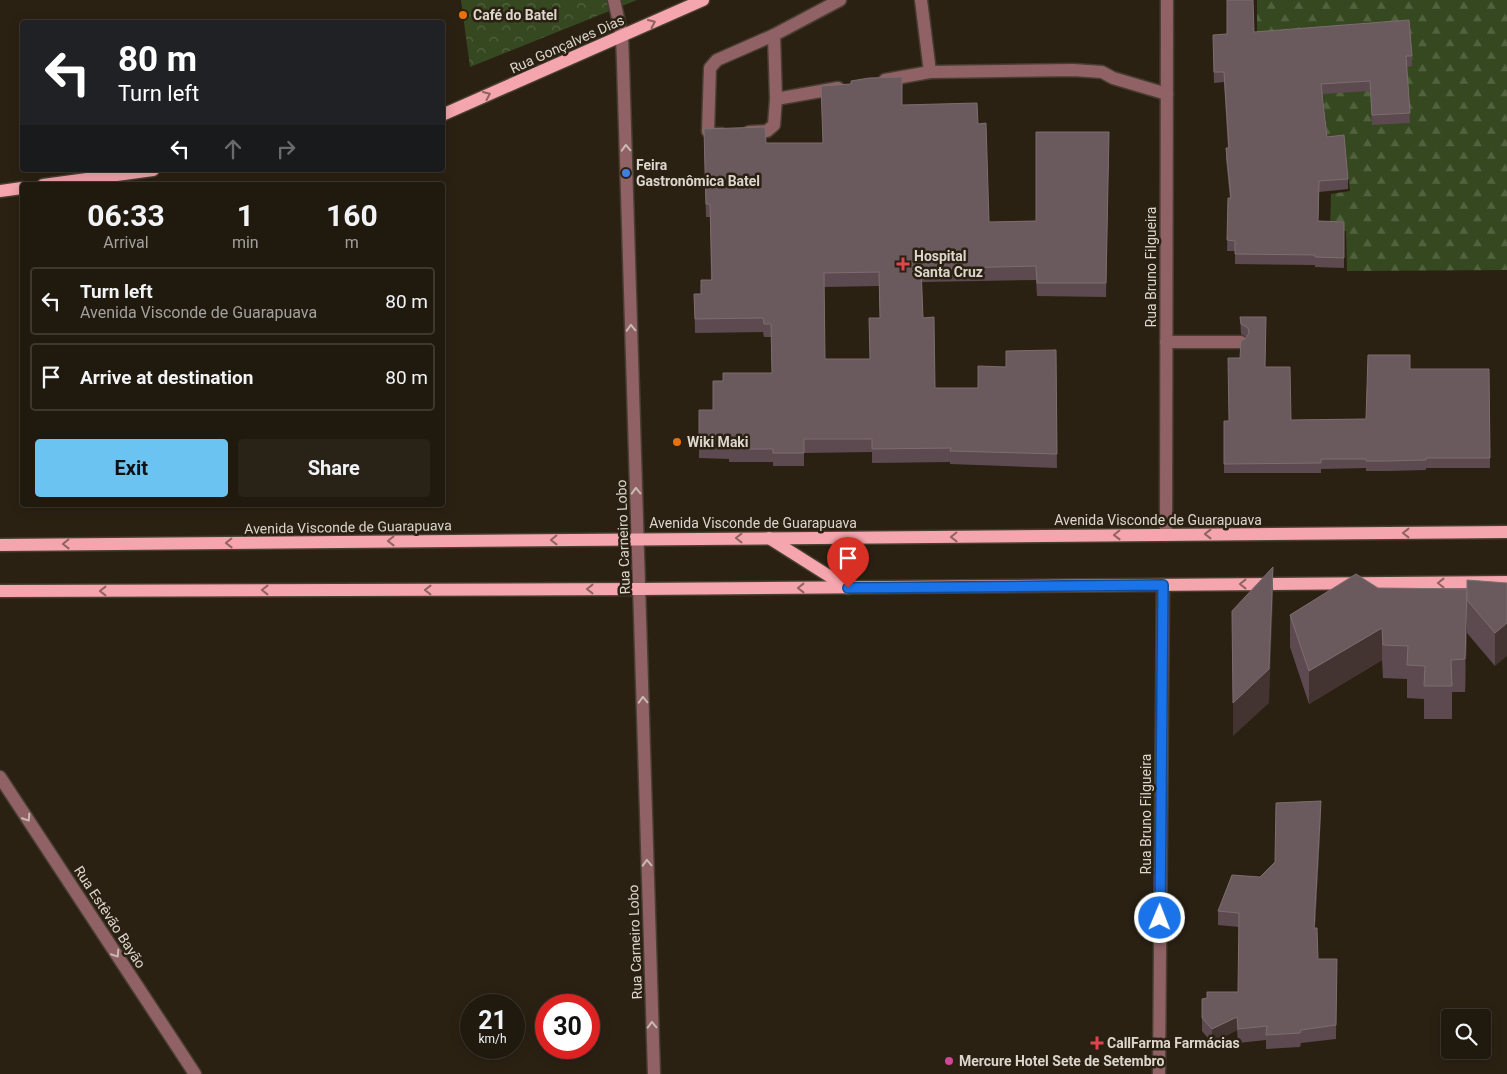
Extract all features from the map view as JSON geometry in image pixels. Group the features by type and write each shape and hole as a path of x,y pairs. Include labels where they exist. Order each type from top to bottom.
{"main road":[{"name":"Rua Gonçalves Dias","path":"445,114 703,0"},
{"path":"64,182 138,172"},
{"path":"0,191 20,188"},
{"name":"Avenida Visconde de Guarapuava","path":"0,545 1507,532"},
{"path":"769,538 848,588"},
{"path":"0,591 848,588 1507,582"}],"street":[{"name":"Rua Carneiro Lobo","path":"614,0 622,36 654,1074"},
{"path":"774,35 776,99 774,124 767,131 714,134 708,131 710,68 716,60 774,35 840,0"},
{"path":"921,0 930,72"},
{"name":"Rua Bruno Filgueira","path":"1166,535 1167,0"},
{"path":"872,82 930,72 1073,70 1102,72 1113,78 1167,94"},
{"path":"776,99 853,85"},
{"path":"1166,342 1241,342"},
{"name":"Rua Bruno Filgueira","path":"1159,1074 1163,585"},
{"name":"Rua Estêvão Bayão","path":"0,777 195,1074"}],"green space":[{"path":"461,0 637,0 470,67"},
{"path":"1257,0 1507,0 1507,270 1347,271 1346,231 1330,230 1331,194 1350,191 1344,143 1328,144 1323,95 1317,94 1257,40"}],"building":[{"path":"1227,0 1253,0 1254,32 1409,20 1412,56 1406,56 1410,113 1372,115 1370,81 1321,84 1327,137 1344,135 1348,179 1319,181 1318,221 1344,222 1344,258 1315,257 1315,255 1235,254 1235,241 1227,240 1228,198 1231,198 1226,148 1229,148 1224,72 1214,72 1213,35 1227,34"},
{"path":"902,77 902,105 977,103 978,124 986,123 989,222 1036,221 1036,132 1109,132 1106,283 1037,283 1036,266 921,269 923,318 934,317 935,388 978,388 978,366 1006,367 1006,351 1056,350 1057,454 950,451 951,448 872,449 872,439 804,439 804,453 773,453 773,449 729,449 729,445 699,445 699,410 713,410 713,381 723,381 723,373 772,373 771,324 764,324 763,318 695,319 694,294 701,294 701,280 712,280 710,204 706,204 704,129 765,127 766,143 823,143 821,86 851,84 851,81 869,78","holes":["879,272 880,318 869,318 870,359 825,359 824,273"]},
{"path":"1240,317 1266,317 1265,367 1290,367 1291,420 1366,419 1368,355 1410,355 1410,369 1489,369 1490,458 1426,458 1426,460 1388,461 1321,459 1321,463 1224,464 1224,421 1229,421 1228,358 1240,358 1241,341 1249,333 1248,328 1241,324"},
{"path":"1273,567 1269,669 1233,703 1232,611"},
{"path":"1356,574 1378,588 1467,589 1465,659 1451,660 1452,686 1424,686 1425,666 1407,665 1408,646 1383,645 1382,628 1309,671 1290,615"},
{"path":"1467,580 1507,583 1507,623 1495,633 1467,600"},
{"path":"1321,801 1314,928 1317,928 1318,959 1337,959 1336,1025 1301,1030 1300,1033 1266,1035 1267,1026 1238,1029 1237,1017 1212,1029 1202,1018 1202,999 1207,998 1207,992 1238,992 1239,913 1218,911 1232,875 1260,877 1275,862 1276,803"}],"place":[{"name":"Café do Batel","path":"463,15"},
{"name":"Feira Gastronômica Batel","path":"626,173"},
{"name":"Hospital Santa Cruz","path":"903,264"},
{"name":"Wiki Maki","path":"677,442"},
{"name":"CallFarma Farmácias","path":"1097,1043"},
{"name":"Mercure Hotel Sete de Setembro","path":"949,1061"}],"route":[{"path":"848,588 1163,585 1160,918"}]}
